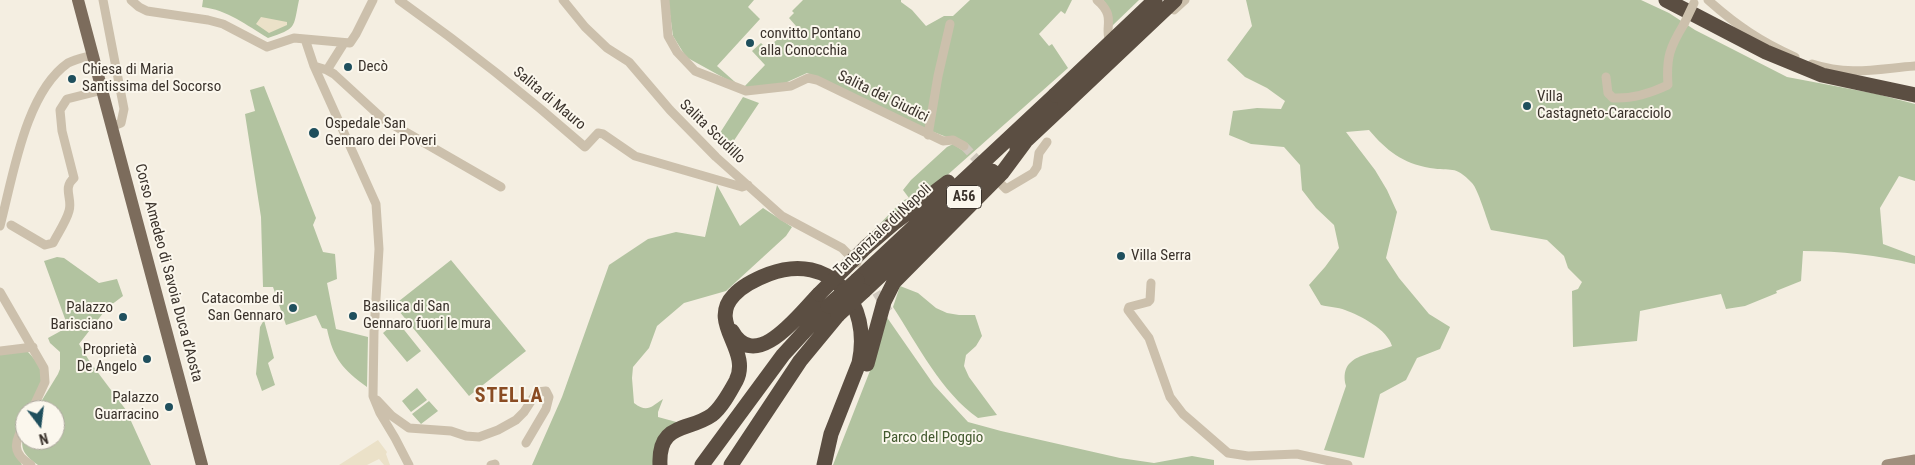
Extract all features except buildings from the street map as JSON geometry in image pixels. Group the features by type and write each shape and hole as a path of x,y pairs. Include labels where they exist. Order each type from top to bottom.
{"highway":[{"name":"Tangenziale di Napoli","path":"702,465 783,355 828,305 1025,142 1060,99 1155,0"},
{"name":"Tangenziale di Napoli","path":"859,278 1006,139 1060,99 1176,0"},
{"path":"1666,0 1766,52 1822,75 1915,95"},
{"path":"818,465 824,439 853,369 857,354 856,326 847,301 838,290 826,280 811,274 792,273 771,278 746,291 733,305 729,318 734,334 740,342 753,346 764,345 773,340 828,305 866,247 894,223 1006,139"},
{"path":"825,465 865,369 884,302 890,289 906,269 1002,174 1025,142"},
{"path":"660,465 660,452 667,437 681,427 711,416 720,406 737,379 739,355 725,323 725,312 729,301 754,280 780,270 797,268 822,273 839,284 854,304 862,335 860,363 828,441 825,465"},
{"name":"Tangenziale di Napoli","path":"731,465 800,361 828,305"}],"main road":[{"name":"Corso Amedeo di Savoia Duca d'Aosta","path":"78,0 202,465"},
{"path":"1887,465 1915,460"}],"street":[{"path":"103,0 124,109 123,121 113,126"},
{"path":"131,0 139,7 148,11 223,24 267,48 294,38 347,43"},
{"path":"327,70 356,34 373,0"},
{"name":"Salita di Mauro","path":"399,0 438,27 529,98 585,147 598,133 635,156 742,187 748,185"},
{"name":"Salita Scudillo","path":"563,0 585,27 607,48 629,62 670,110 716,157 782,216 842,248 859,278"},
{"name":"Salita dei Giudici","path":"665,0 668,36 677,52 695,71 746,91 791,86 808,78 817,80 928,135 943,141 953,140 964,146"},
{"path":"1097,0 1108,14 1109,41 1118,51 1133,47 1185,0"},
{"path":"1708,0 1733,23 1751,34 1808,62 1832,70 1854,72 1915,66"},
{"path":"1606,77 1608,93 1613,98 1636,96 1668,85 1671,44 1696,2"},
{"path":"928,135 938,76 950,24"},
{"path":"305,39 314,66 376,204 379,249 374,332 373,396 380,413 409,465"},
{"path":"0,226 24,137 42,91 48,82 69,62 93,55"},
{"path":"314,66 334,74 383,120 501,187"},
{"path":"11,225 45,245 53,243 69,213 68,187 74,178 62,131 60,110 67,99 103,90"},
{"path":"1002,185 1006,189 1033,173 1037,167 1039,153 1047,142"},
{"path":"1151,283 1150,300 1129,307 1129,312 1148,338 1170,396 1183,414 1228,454 1248,456 1297,454 1348,465"},
{"path":"0,292 42,363 46,375 43,389 37,400"},
{"path":"0,352 33,347"},
{"path":"373,396 392,416 409,428 451,431 466,436 478,437 498,430 516,420 524,412 537,392 546,391 549,398 546,409 526,443"},
{"path":"17,450 19,455 31,465"},
{"path":"491,465 495,464"}],"green space":[{"path":"203,0 299,0 296,17 292,26 284,32 268,38 229,15 202,7"},
{"path":"668,0 754,0 748,7 760,19 717,66 735,84 686,57 673,36"},
{"path":"803,0 901,0 926,26 944,16 953,16 970,0 1072,0 1065,14 1061,11 1039,34 1049,46 1052,44 1068,68 944,178 870,234 902,201 909,198 903,190 911,180 947,147 953,144 962,150 967,145 926,129 807,73 785,83 743,88 765,65 752,51 761,43 766,48 796,26 789,18 794,13 792,11"},
{"path":"1103,0 1139,0 1112,26 1112,18 1108,6"},
{"path":"1246,0 1641,0 1669,13 1695,30 1787,77 1877,94 1915,104 1915,181 1899,176 1880,208 1883,244 1915,256 1915,264 1859,254 1803,251 1801,281 1776,291 1777,293 1745,306 1726,309 1721,294 1640,311 1637,341 1573,347 1572,291 1578,289 1582,282 1568,268 1564,256 1547,240 1491,230 1474,186 1461,173 1411,163 1389,150 1369,130 1346,132 1375,170 1397,212 1386,258 1399,278 1429,314 1450,327 1440,349 1417,358 1406,380 1380,394 1364,458 1324,450 1346,386 1345,375 1347,368 1358,357 1392,346 1385,334 1366,320 1342,309 1321,305 1309,285 1339,248 1334,225 1316,208 1302,190 1300,165 1284,147 1251,144 1229,135 1233,111 1257,108 1281,109 1285,101 1267,88 1245,77 1227,60 1252,26"},
{"path":"264,86 316,218 313,225 323,252 335,254 337,279 327,283 336,329 368,337 367,387 351,375 340,362 332,348 327,329 322,328 316,315 286,325 273,287 263,287 261,217 245,114 255,111 250,90"},
{"path":"743,97 759,103 731,145 718,136"},
{"path":"717,185 740,226 763,208 792,227 786,236 726,291 684,303 657,326 649,348 633,367 634,403 642,408 649,408 663,399 658,417 680,423 656,465 532,465 562,397 609,265 648,239 676,232 705,237"},
{"path":"57,257 64,258 99,283 117,279 123,296 107,308 79,344 126,410 151,465 38,465 26,455 24,450 65,450 65,400 42,400 60,369 60,352 50,343 48,338 68,327 44,261"},
{"path":"451,260 526,351 469,396 394,305"},
{"path":"900,286 918,293 936,308 947,313 975,315 982,336 976,346 966,355 964,366 969,377 997,415 978,418 965,408 942,382 893,307"},
{"name":"Parco del Poggio","path":"886,316 934,385 968,422 1120,458 1154,463 1192,456 1214,460 1214,465 833,465 875,358"},
{"path":"264,320 274,358 268,363 275,385 262,391 256,374 260,327"},
{"path":"397,321 421,351 407,362 383,333"},
{"path":"22,351 28,352 39,367 42,381 37,400 15,400 15,450 18,450 22,465 0,465 0,355"},
{"path":"417,388 427,400 411,412 402,401"},
{"path":"429,401 438,411 421,424 412,414"}],"shaded area":[{"path":"261,17 287,22 287,25 269,33 256,24"},
{"path":"378,440 387,452 390,465 384,465 379,459 367,465 339,465"}],"tunnel":[{"path":"964,146 984,167"},
{"path":"869,281 889,312"}],"place":[{"name":"convitto Pontano alla Conocchia","path":"750,43"},
{"name":"Decò","path":"348,67"},
{"name":"Chiesa di Maria Santissima del Socorso","path":"72,79"},
{"name":"Villa Castagneto-Caracciolo","path":"1527,106"},
{"name":"Ospedale San Gennaro dei Poveri","path":"314,133"},
{"name":"Villa Serra","path":"1121,256"},
{"name":"Catacombe di San Gennaro","path":"293,308"},
{"name":"Basilica di San Gennaro fuori le mura","path":"353,316"},
{"name":"Palazzo Barisciano","path":"123,317"},
{"name":"Proprietà De Angelo","path":"147,359"},
{"name":"Palazzo Guarracino","path":"169,407"}],"district":[{"name":"STELLA","path":"509,397"}]}
